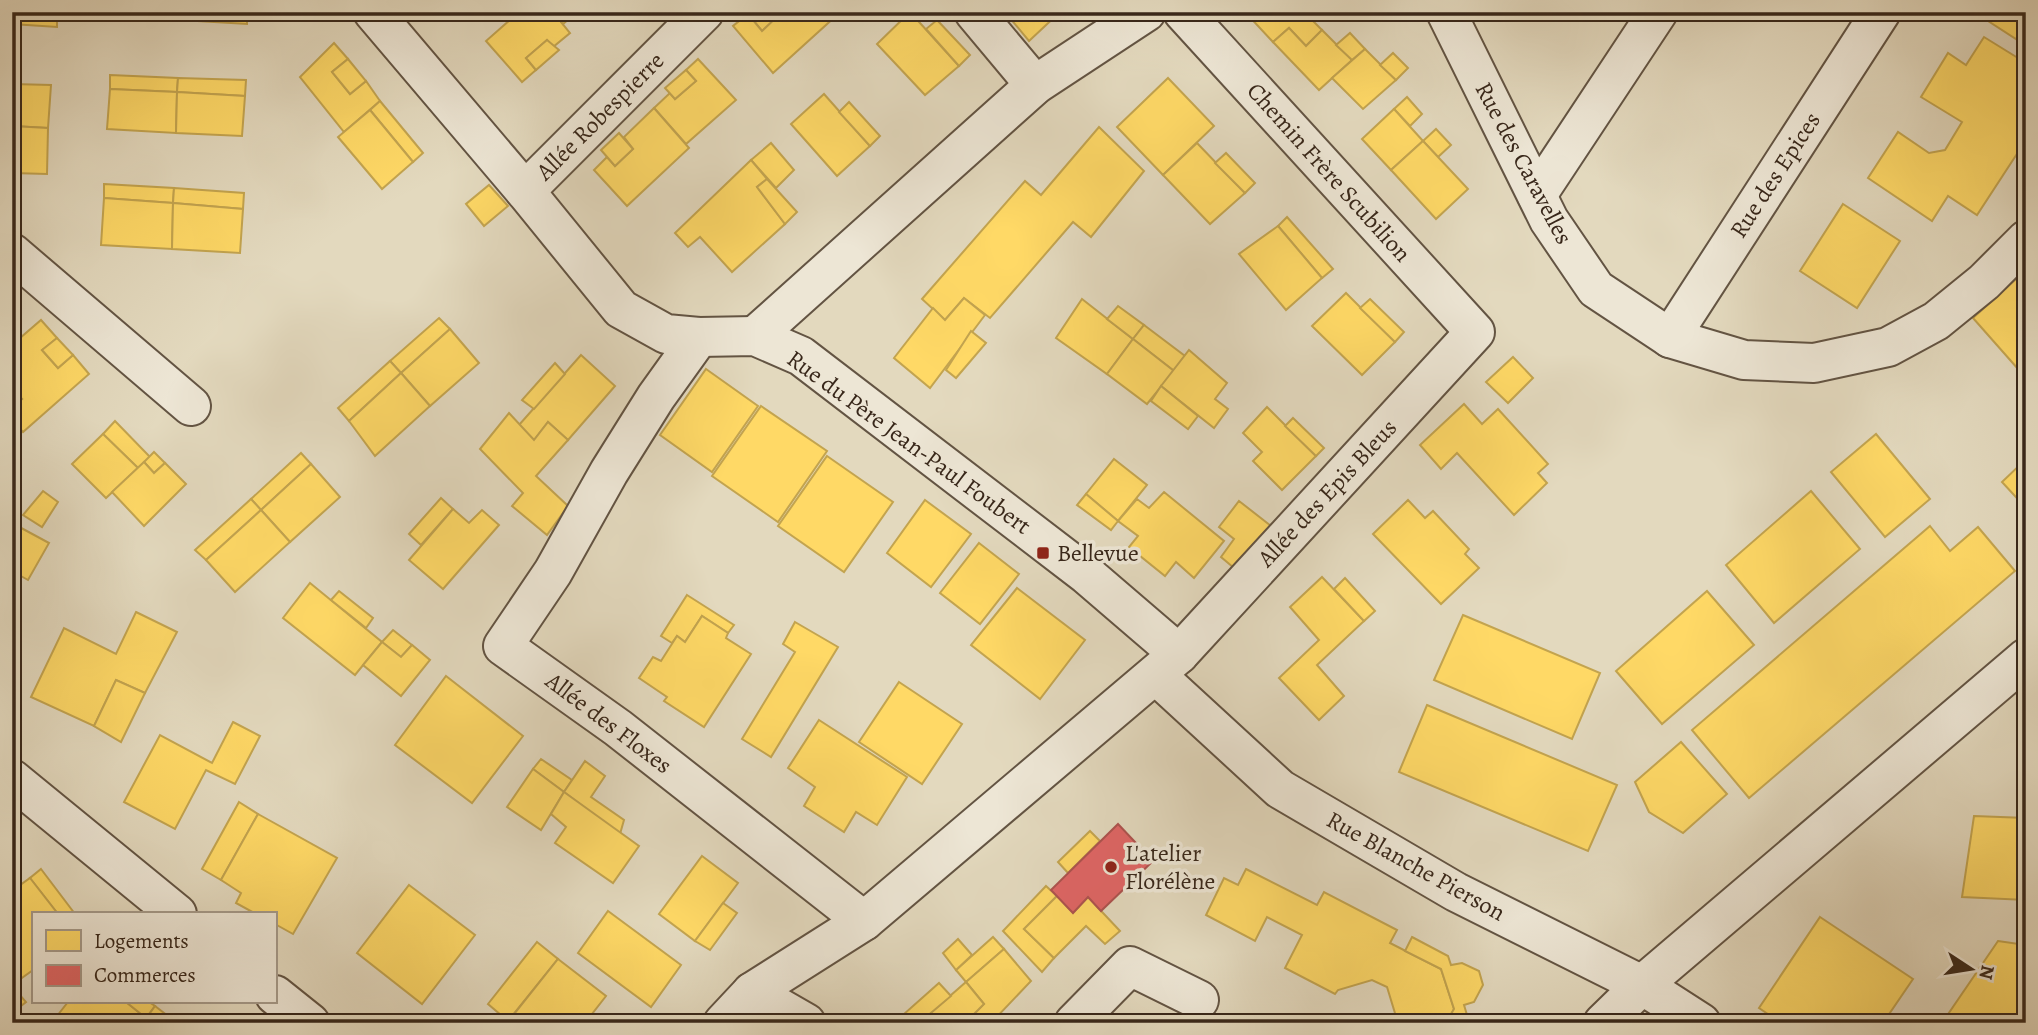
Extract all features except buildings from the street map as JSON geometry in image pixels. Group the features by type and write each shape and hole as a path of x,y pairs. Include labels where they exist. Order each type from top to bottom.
{"street":[{"name":"Rue du Père Jean-Paul Foubert","path":"373,12 621,309 666,334 699,337 755,336 801,356 1087,575 1167,665"},
{"name":"Allée Robespierre","path":"525,191 704,12"},
{"path":"974,12 1035,85"},
{"path":"755,336 1035,85 1146,12"},
{"name":"Chemin Frère Scubilion","path":"1183,12 1475,332"},
{"name":"Rue des Caravelles","path":"1446,12 1549,220 1596,289 1670,338 1744,360 1814,363 1888,347 1936,321 1984,282 2026,240"},
{"path":"1537,195 1658,12"},
{"name":"Rue des Epices","path":"1670,338 1881,12"},
{"path":"12,253 191,406"},
{"name":"Allée des Epis Bleus","path":"1167,665 1475,332"},
{"name":"Allée des Floxes","path":"699,337 615,461 553,572 503,646 618,728 864,920"},
{"path":"1604,1023 1642,985 2026,658"},
{"path":"723,1023 752,992 864,920 1167,665"},
{"name":"Rue Blanche Pierson","path":"1167,665 1197,729 1280,789 1456,892 1642,985 1701,1023"},
{"path":"12,779 175,912"},
{"path":"1074,1023 1130,966 1199,1000"},
{"path":"752,992 806,1023"},
{"path":"276,996 310,1023"}],"place":[{"name":"Bellevue","path":"1043,553"},
{"name":"L'atelier Florélène","path":"1111,867"}]}
